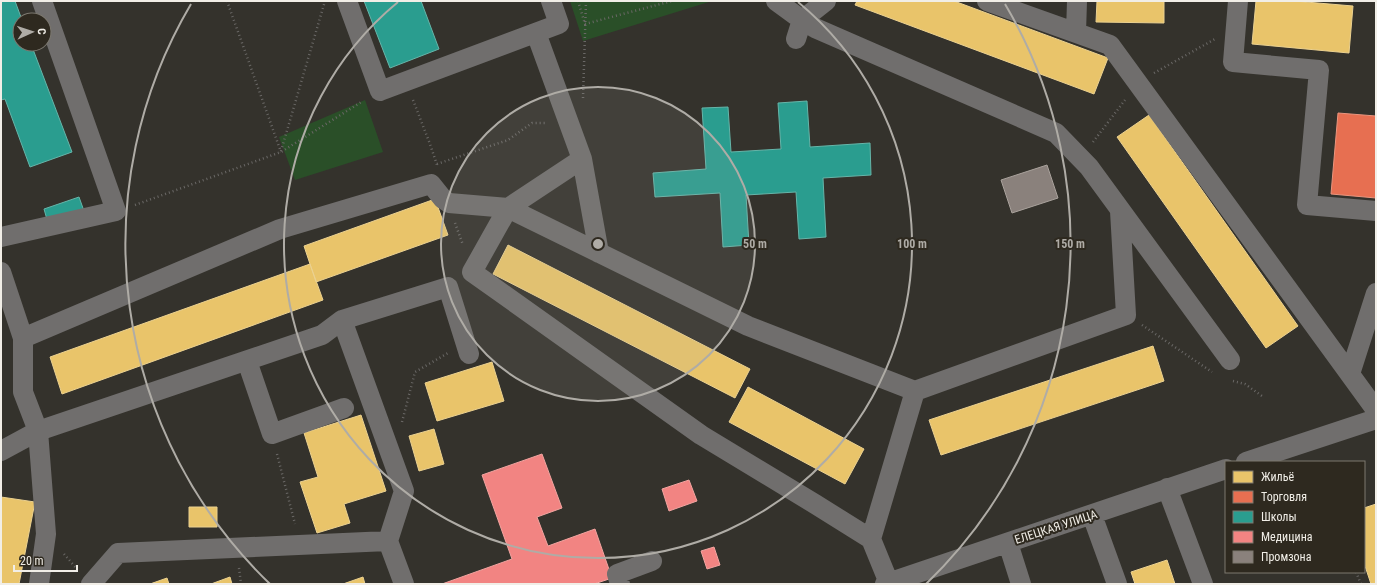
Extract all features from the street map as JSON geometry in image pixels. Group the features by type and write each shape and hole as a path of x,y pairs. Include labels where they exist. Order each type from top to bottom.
{"street":[{"path":"1,237 116,211 42,1"},
{"path":"347,1 380,91 559,24 551,1"},
{"path":"776,1 815,28 1056,133 1089,167 1228,370"},
{"path":"796,39 802,20 826,1"},
{"path":"987,1 1110,45 1376,410"},
{"path":"1076,33 1077,1"},
{"path":"1238,1 1233,62 1319,70 1307,205 1376,211"},
{"path":"536,33 582,159 599,253"},
{"path":"582,159 508,208 472,272 701,435 871,539"},
{"path":"23,338 280,229 431,184 443,199 449,203 508,208 748,326 915,390 1126,315 1120,211"},
{"path":"1,272 23,338 23,392 38,430 46,534 39,584"},
{"path":"1,451 38,430 322,336 342,320 448,287 468,349"},
{"path":"1350,374 1376,293"},
{"path":"342,320 404,491 388,540 404,584"},
{"path":"247,361 272,434 344,408"},
{"path":"887,583 871,539 915,390"},
{"path":"1249,461 1376,418"},
{"name":"ЕЛЕЦКАЯ УЛИЦА","path":"887,583 1225,469"},
{"path":"1167,488 1203,584"},
{"path":"1092,515 1116,584"},
{"path":"86,578 118,553 388,540"},
{"path":"1008,543 1021,584"},
{"path":"620,584 617,574 652,561"}],"path":[{"path":"227,1 281,152"},
{"path":"281,152 325,1"},
{"path":"578,1 585,24"},
{"path":"583,103 586,1"},
{"path":"585,24 672,1"},
{"path":"116,211 281,152 380,91"},
{"path":"436,164 508,140 532,123 569,124"},
{"path":"1126,315 1214,373"},
{"path":"392,457 416,372 468,349"},
{"path":"1228,370 1262,396"},
{"path":"272,434 300,544"},
{"path":"46,534 86,578"},
{"path":"1356,573 1360,584"}],"green space":[{"path":"570,1 712,1 583,41"},
{"path":"365,100 383,152 295,180 279,137"}],"building: Жильё":[{"path":"857,1 954,1 1108,58 1094,94 855,5"},
{"path":"1097,1 1164,1 1164,23 1096,22"},
{"path":"1256,1 1294,1 1353,6 1349,53 1252,44"},
{"path":"1149,115 1298,326 1266,348 1117,137"},
{"path":"435,199 448,235 316,282 304,246"},
{"path":"508,245 750,369 735,398 493,274"},
{"path":"310,264 323,300 62,394 50,357"},
{"path":"1153,346 1164,381 941,455 929,420"},
{"path":"492,362 504,401 437,421 425,383"},
{"path":"748,387 864,449 845,484 729,422"},
{"path":"361,415 386,491 344,504 350,523 317,533 300,482 318,477 304,433"},
{"path":"434,429 444,464 419,471 409,436"},
{"path":"1,497 35,502 19,584 1,584"},
{"path":"1376,504 1376,584 1371,584 1365,566 1365,508"},
{"path":"189,507 217,507 217,527 189,527"},
{"path":"1167,560 1175,584 1135,584 1131,572"},
{"path":"230,577 232,584 211,584"},
{"path":"363,577 365,584 343,584"},
{"path":"167,578 169,584 150,584"}],"building: Торговля":[{"path":"1338,113 1376,116 1376,198 1331,194"}],"building: Школы":[{"path":"15,1 19,12 12,12 12,52 34,52 72,152 30,167 5,99 1,100 1,2"},
{"path":"364,1 421,1 439,49 390,68"},
{"path":"807,101 810,147 870,143 871,175 823,178 826,237 799,239 796,192 746,195 749,245 723,247 720,193 655,197 653,173 706,169 702,108 728,107 731,152 781,149 778,103"},
{"path":"79,197 84,211 48,223 44,209"}],"building: Медицина":[{"path":"542,454 562,508 537,517 548,546 595,529 612,578 594,584 442,584 512,559 482,475"},
{"path":"689,480 697,501 669,511 662,489"},
{"path":"714,547 720,565 707,569 701,551"}],"building: Промзона":[{"path":"1047,165 1058,198 1012,213 1001,180"}]}
